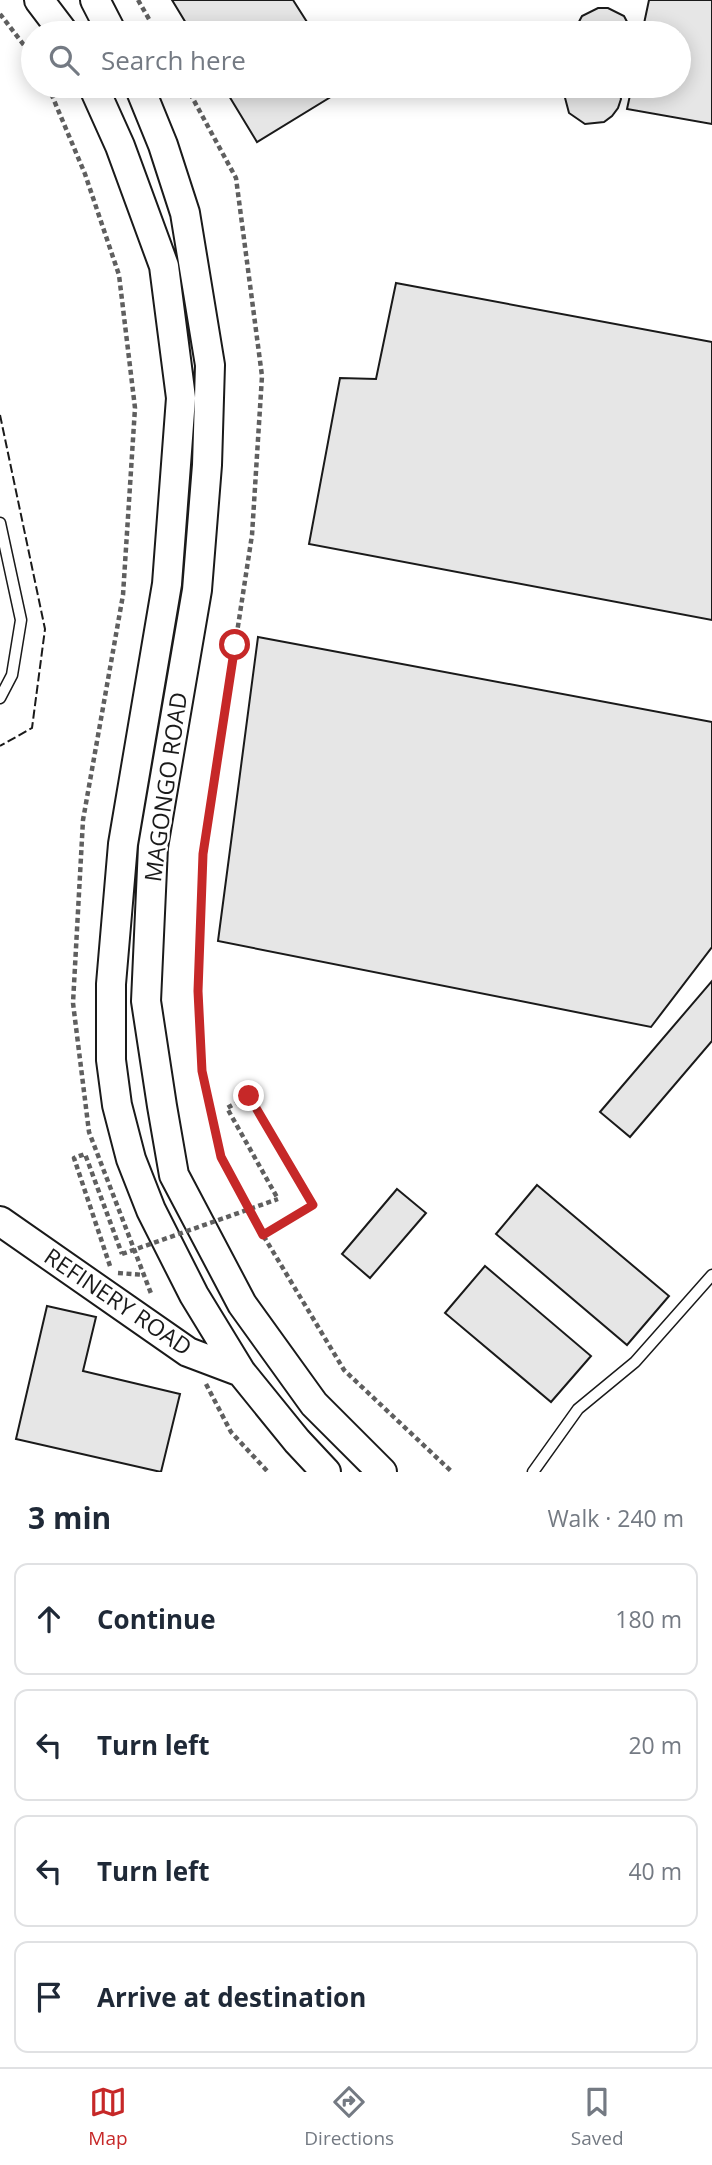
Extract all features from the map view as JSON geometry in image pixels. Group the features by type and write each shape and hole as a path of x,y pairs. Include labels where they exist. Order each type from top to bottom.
{"main road":[{"path":"39,0 55,21"},
{"path":"94,0 105,21"},
{"name":"MAGONGO ROAD","path":"98,98 120,146 164,266 181,398 167,584 123,844 111,984 111,1060 117,1105 131,1159 151,1210 178,1266 241,1372 326,1472"},
{"name":"MAGONGO ROAD","path":"144,98 163,145 185,213 210,365 207,466 197,590 153,847 146,1000 162,1106 174,1175 242,1304 314,1404 382,1472"},
{"name":"REFINERY ROAD","path":"0,1221 188,1352 241,1372"}],"lane":[{"path":"0,523 21,620 12,675 0,698"},
{"path":"533,1472 578,1409 635,1362 712,1275"}],"path":[{"path":"138,0 150,21"},
{"path":"0,14 21,41"},
{"path":"193,98 236,178 262,376 252,535 203,854 198,991 202,1071 221,1157 263,1235 344,1370 452,1472"},
{"path":"145,1275 112,1272 74,1158 85,1154 122,1254 278,1199 227,1108 249,1096 313,1205 263,1235"}],"building":[{"path":"172,0 293,0 306,21 185,21"},
{"path":"649,0 712,0 712,124 627,109 629,98 691,98 691,21 645,21"},
{"path":"598,8 608,8 624,16 627,21 579,21 582,16"},
{"path":"230,98 329,98 257,142"},
{"path":"565,98 621,98 618,108 604,122 585,124 569,113"},
{"path":"396,283 712,342 712,620 309,544 340,378 376,379"},
{"path":"258,637 712,722 712,947 651,1027 218,941"},
{"path":"712,981 712,1041 630,1137 600,1112"},
{"path":"537,1185 669,1296 627,1345 496,1234"},
{"path":"397,1189 426,1213 370,1278 342,1254"},
{"path":"485,1266 591,1356 551,1402 445,1313"},
{"path":"47,1306 96,1317 83,1371 180,1394 161,1472 16,1439"}],"fence":[{"path":"0,415 45,629 32,728 0,746"}],"route":[{"path":"235,645 203,854 198,991 202,1071 221,1157 263,1235 313,1205 249,1096"}]}
